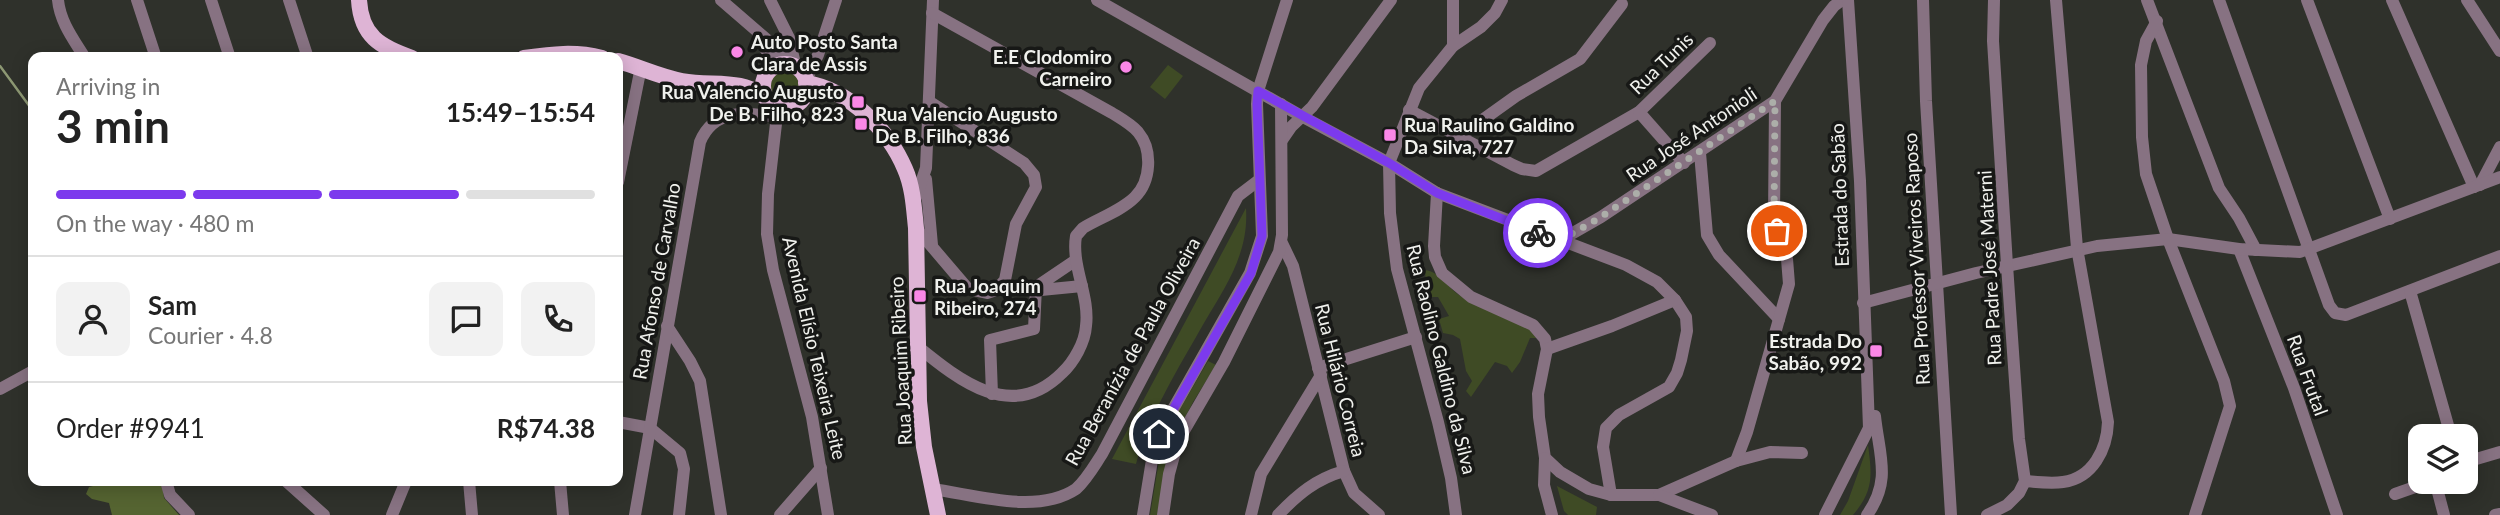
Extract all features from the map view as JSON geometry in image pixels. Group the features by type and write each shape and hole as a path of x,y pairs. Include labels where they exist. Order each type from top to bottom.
{"main road":[{"path":"359,0 360,14 366,30 374,40 396,52"},
{"path":"623,62 683,81 717,82 747,87 774,107 791,106 802,99 826,96 849,102"},
{"path":"717,82 784,68"},
{"path":"784,68 802,99"},
{"path":"774,107 763,89 784,68"},
{"name":"Rua Joaquim Ribeiro","path":"784,68 828,88 867,115 881,130 905,170 914,203 916,228 918,375 924,447 938,515"}],"street":[{"path":"58,0 69,32 81,52"},
{"path":"137,0 154,52"},
{"path":"211,0 228,52"},
{"path":"289,0 306,52"},
{"path":"721,0 752,29 784,68"},
{"path":"771,0 789,38 784,68"},
{"path":"784,68 818,55 836,0"},
{"path":"1097,0 1389,163 1437,193 1644,274 1657,282 1675,300 1687,322 1677,373 1663,391 1619,415 1604,433 1603,447 1611,495"},
{"path":"1143,515 1159,434 1251,273 1262,236 1258,91 1287,0"},
{"path":"1282,140 1296,122 1304,117 1391,0"},
{"path":"1453,0 1453,46"},
{"name":"Rua Raolino Galdino da Silva","path":"1456,515 1451,478 1397,269 1390,213 1389,163 1419,88 1453,46 1481,27 1502,0"},
{"name":"Rua José Antonioli","path":"1559,241 1601,217 1775,101 1823,20 1842,0"},
{"name":"Estrada do Sabão","path":"1825,515 1869,428 1860,181 1848,0"},
{"name":"Rua Professor Viveiros Raposo","path":"1923,0 1926,101 1951,515"},
{"name":"Rua Padre José Materni","path":"1994,0 1993,41 2007,265 2019,439 2025,481"},
{"path":"1987,515 2007,505 2019,493 2025,481 2057,483 2073,480 2091,466 2106,442 2108,422 2077,248 2056,0"},
{"path":"2147,0 2219,188 2256,250"},
{"path":"2218,0 2329,305 2337,315 2346,315 2500,256"},
{"path":"2307,0 2390,219"},
{"path":"2392,0 2477,186"},
{"path":"2467,0 2500,51"},
{"path":"1409,110 1460,136 1516,96 1580,59 1622,4"},
{"path":"917,346 964,382 992,394 1010,396 1031,393 1053,383 1068,368 1083,340 1086,328 1082,286 1076,260 1075,244 1079,232 1136,196 1145,178 1148,154 1144,141 1133,127 932,7"},
{"name":"Rua Joaquim Ribeiro","path":"914,203 926,168 932,7"},
{"path":"778,18 784,68"},
{"path":"2157,21 2146,41 2141,65 2146,174 2168,239 2224,381 2230,406 2195,515"},
{"name":"Rua Tunis","path":"1460,136 1513,165 1534,171 1543,169 1639,112 1710,43"},
{"path":"623,157 641,67"},
{"path":"1736,461 1747,432 1789,284 1787,259 1774,219 1775,101"},
{"path":"916,228 968,289 986,293 1002,286 1009,264 1013,230 1036,190 1036,181 1024,163 930,102"},
{"path":"1163,515 1169,474 1178,441 1224,362 1276,261 1282,243 1281,104"},
{"name":"Rua Afonso de Carvalho","path":"635,515 700,142 705,130 715,121 729,115 774,107"},
{"name":"Avenida Elísio Teixeira Leite","path":"774,107 767,234 773,270 812,417 828,515"},
{"path":"1639,112 1684,163"},
{"path":"905,170 914,164 926,142"},
{"path":"2477,186 2500,147"},
{"path":"1700,152 1707,235 1719,255 1779,319"},
{"path":"926,168 936,250"},
{"path":"1863,303 2077,248 2168,239 2239,249 2300,252 2500,177"},
{"name":"Rua Beranízia de Paula Oliveira","path":"932,489 996,502 1034,506 1073,492 1102,454 1238,196 1259,180"},
{"path":"1437,193 1434,246 1435,257 1442,273 1471,297 1539,329 1548,349 1538,394 1545,458 1544,485 1552,515"},
{"name":"Rua Hilário Correia","path":"1282,243 1293,266 1344,471 1354,493 1379,515"},
{"name":"Rua Frutal","path":"2239,249 2294,388 2337,515"},
{"path":"917,260 936,250"},
{"path":"1036,287 1076,260"},
{"path":"1036,287 1041,290 1082,286"},
{"path":"992,394 990,340 1036,327 1036,287"},
{"path":"2410,291 2448,424"},
{"path":"1548,349 1675,300"},
{"path":"667,326 690,361 699,381 721,515"},
{"path":"1251,515 1261,474 1319,371 1416,337"},
{"path":"1206,351 1224,362"},
{"path":"918,375 939,363"},
{"path":"0,389 28,374"},
{"name":"Estrada do Sabão","path":"1867,515 1880,494 1883,480 1875,414 1868,389"},
{"path":"623,423 650,428 675,447 683,461 679,515"},
{"path":"1659,495 1736,461 1770,452 1802,453"},
{"path":"2478,458 2500,452"},
{"path":"1545,458 1560,472 1589,489 1611,495 1659,495 1712,515"},
{"path":"779,515 821,468"},
{"path":"1278,515 1304,490 1320,480 1344,471"},
{"path":"167,486 170,495 189,515"},
{"path":"292,486 324,515"},
{"path":"392,515 404,486"},
{"path":"469,486 472,515"},
{"path":"560,486 563,515"},
{"path":"2395,494 2408,490"},
{"path":"2437,494 2444,515"}],"green space":[{"path":"1168,65 1183,76 1165,99 1150,87"},
{"path":"785,67 797,73 803,85 797,97 785,103 773,97 767,85 773,73"},
{"path":"1246,208 1244,240 1234,268 1166,392 1149,427 1136,464 1112,459"},
{"path":"1425,270 1439,276 1459,295 1522,325 1541,338 1530,338 1512,373 1507,366 1495,362 1471,397 1466,391 1472,381 1466,371 1460,339 1443,333 1439,319 1449,316 1438,297 1427,297"},
{"path":"1208,361 1216,365 1170,447 1157,515 1150,515 1160,455 1169,428"},
{"path":"1868,445 1871,474 1865,498 1853,515 1840,515 1848,501"},
{"path":"163,486 164,498 179,515 112,515 109,503 92,499 86,494 89,487"},
{"path":"1557,486 1597,507 1596,515 1568,515 1564,511"}],"waterway":[{"path":"0,66 28,104"}],"way so far":[{"path":"1538,233 1559,241 1601,217 1775,101 1774,219 1777,231"}],"place":[{"name":"Auto Posto Santa Clara de Assis","path":"737,52"},
{"name":"E.E Clodomiro Carneiro","path":"1126,67"},
{"name":"Rua Valencio Augusto De B. Filho, 823","path":"858,102"},
{"name":"Rua Valencio Augusto De B. Filho, 836","path":"861,124"},
{"name":"Rua Raulino Galdino Da Silva, 727","path":"1390,135"},
{"name":"Rua Joaquim Ribeiro, 274","path":"920,296"},
{"name":"Estrada Do Sabão, 992","path":"1876,351"}],"route":[{"path":"1159,434 1251,273 1262,236 1258,91 1389,163 1437,193 1538,233"}]}
